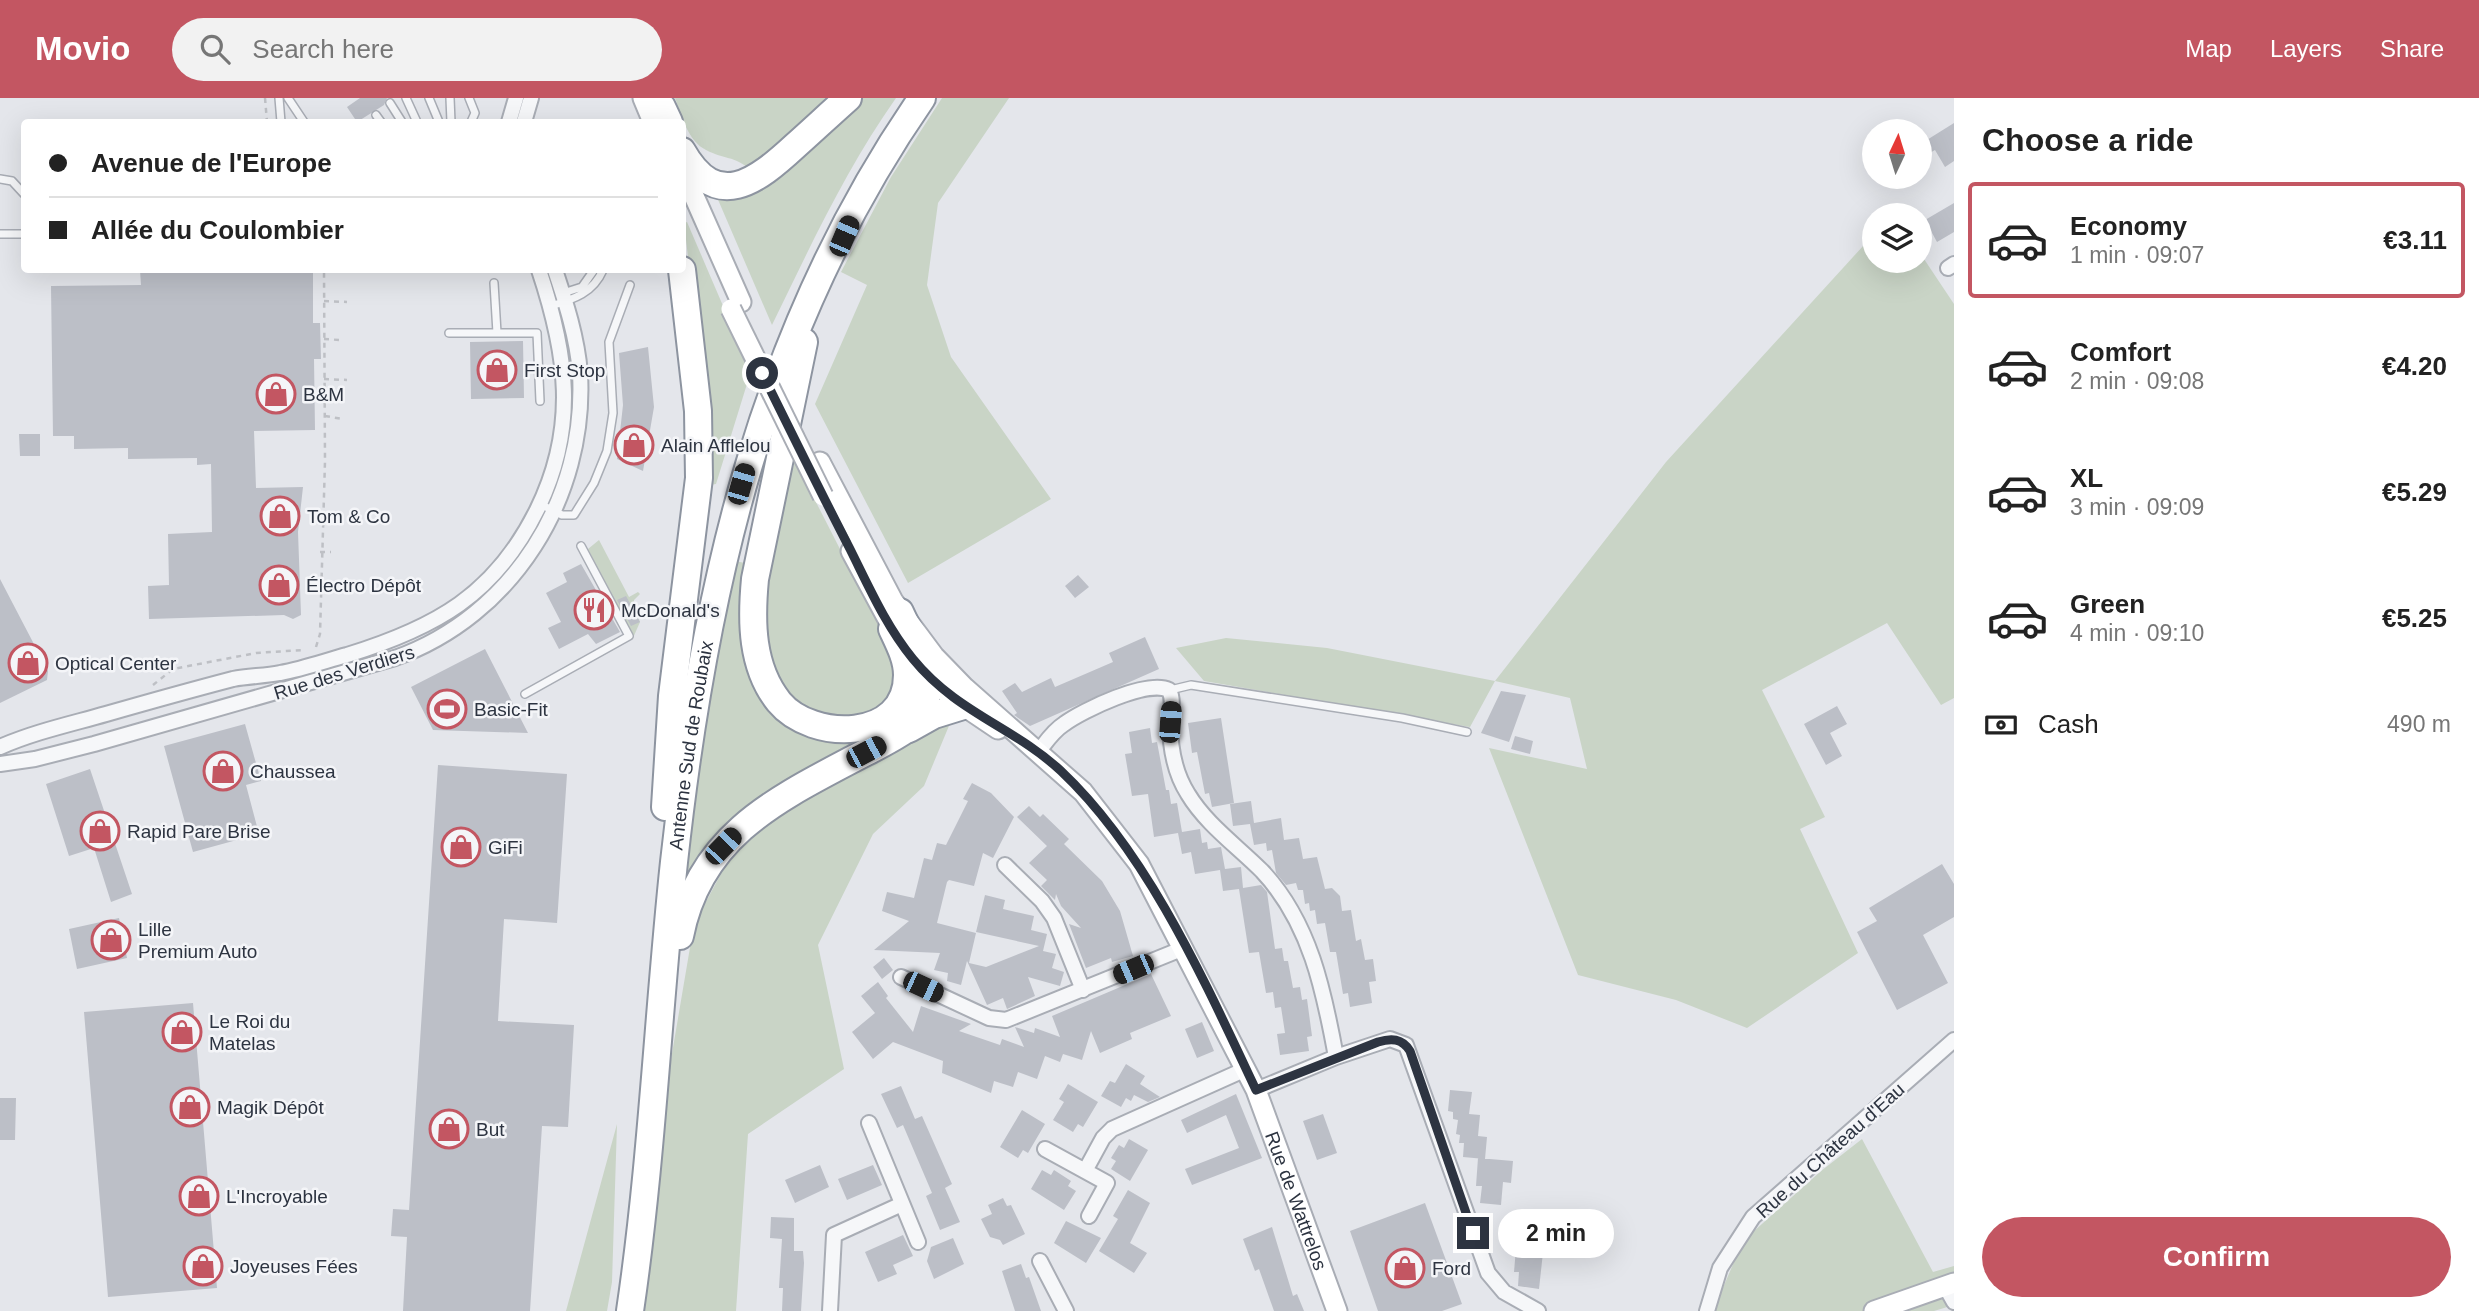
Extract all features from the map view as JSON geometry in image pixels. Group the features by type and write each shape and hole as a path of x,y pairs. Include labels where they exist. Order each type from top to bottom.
{"highway":[{"path":"686,157 708,180 727,186 745,184 765,173 848,98"},
{"name":"Antenne Sud de Roubaix","path":"617,1311 677,745 694,642 736,460 774,351 810,266 853,185 908,98"},
{"name":"Antenne Sud de Roubaix","path":"630,1311 682,795 720,568 749,458 784,357 815,284 860,197 922,98"},
{"path":"860,197 816,304 802,350 755,579 754,637 762,670 783,706 812,724 842,731 855,730 890,713 903,695 906,665 896,621"},
{"path":"660,889 672,696 699,478 698,411 682,273"},
{"path":"896,621 928,665 929,677 924,707 914,724 904,732"},
{"path":"652,1100 668,1027 682,928 691,896 708,866 743,825 763,810 934,715 963,706"}],"street":[{"path":"510,119 516,98"},
{"path":"525,119 531,98"},
{"path":"686,179 736,305 823,496 896,621 953,677 1038,752"},
{"path":"686,204 736,305 820,462 896,621"},
{"name":"Rue des Verdiers","path":"0,764 35,759 94,744 415,651 447,632 498,593 532,553 555,511 573,458 579,422 578,356 557,300 541,273"},
{"name":"Rue des Verdiers","path":"0,747 234,679 283,673 419,630 443,616 490,579 512,554 540,504 556,461 565,400 555,273"},
{"path":"929,677 963,706 1038,752"},
{"path":"1038,752 1064,724 1084,713 1145,687 1162,687 1169,690 1172,702 1171,747 1177,771 1187,793 1202,813 1262,871 1294,916 1318,972 1336,1057"},
{"name":"Rue de Wattrelos","path":"1038,752 1083,792 1115,831 1139,864 1184,948 1256,1090 1337,1311"},
{"path":"1005,864 1049,909 1083,990"},
{"path":"901,977 998,1020 1014,1018 1184,948"},
{"path":"1256,1090 1336,1057 1391,1039 1406,1045 1488,1273 1504,1292 1538,1311"},
{"name":"Rue du Château d'Eau","path":"1707,1311 1720,1268 1753,1217 1954,1040"},
{"path":"1085,1171 1103,1138 1112,1129 1246,1069"},
{"path":"869,1123 918,1242"},
{"path":"1045,1149 1107,1183 1089,1216"},
{"path":"830,1311 834,1235 902,1204"},
{"path":"1040,1261 1066,1311"},
{"path":"1856,1311 1916,1295 1951,1290"},
{"path":"1874,1311 1916,1295"}],"lane":[{"path":"279,98 281,119"},
{"path":"288,98 302,119"},
{"path":"406,98 416,119"},
{"path":"429,98 438,119"},
{"path":"450,98 452,119"},
{"path":"469,98 475,113 472,119"},
{"path":"390,103 400,119"},
{"path":"0,179 12,181 21,191"},
{"path":"0,229 13,234"},
{"path":"0,234 21,234"},
{"path":"557,300 582,286 590,273"},
{"path":"557,300 593,287 601,273"},
{"path":"494,283 496,333"},
{"path":"540,504 568,517 580,509 594,483 607,451 613,413 609,342 630,285"},
{"path":"449,333 537,332 540,401"},
{"path":"525,694 629,636 581,546"},
{"path":"1169,690 1191,685 1402,718 1467,732"}],"path":[{"path":"265,98 267,119"},
{"path":"151,702 150,691 155,681 173,669 256,653 315,647 320,634 325,416 324,273"},
{"path":"324,301 347,302"},
{"path":"324,339 340,340"},
{"path":"324,379 347,380"},
{"path":"325,416 343,419"},
{"path":"322,517 332,516 333,512"},
{"path":"320,552 331,552"}],"green space":[{"path":"675,98 836,98 751,170 739,162 700,146 686,127 686,119 683,119"},
{"path":"862,98 896,98 845,180 772,325 716,195 751,194 769,182"},
{"path":"942,98 1009,98 938,203 927,285 951,357 1051,499 908,583 815,404 867,285 841,272 891,177"},
{"path":"686,222 751,371 716,484 710,485 702,375"},
{"path":"1862,247 1862,273 1932,271 1954,304 1954,698 1941,705 1887,623 1762,690 1825,817 1800,829 1858,953 1747,1028 1676,1000 1578,975 1489,748 1587,769 1570,698 1495,681 1666,462"},
{"path":"795,461 889,645 893,673 891,697 868,713 843,716 823,713 792,698 773,673 765,640 764,603 777,526"},
{"path":"599,540 629,597 638,592 640,594 634,600 634,608 640,622 633,638 588,549"},
{"path":"730,560 750,564 769,702 871,737 726,828 705,847 685,893 677,892"},
{"path":"1226,638 1327,648 1495,681 1470,727 1204,681 1176,648"},
{"path":"951,721 924,786 873,834 818,945 844,1069 748,1134 736,1311 640,1311 667,1083 694,924 738,842 812,794"},
{"path":"617,1124 612,1282 607,1311 566,1311"},
{"path":"1862,1139 1933,1272 1954,1266 1954,1305 1934,1311 1713,1311 1743,1241 1821,1171"}],"building":[{"path":"360,98 387,98 384,105 362,119 355,119 347,107"},
{"path":"1954,123 1954,161 1945,167 1935,150 1932,152 1932,137"},
{"path":"1954,203 1954,232 1937,242 1932,233 1932,216"},
{"path":"140,273 313,273 313,323 320,323 321,359 314,359 315,430 254,431 256,488 303,487 298,532 301,615 293,619 284,615 149,619 148,586 169,585 168,534 212,532 211,464 197,465 197,458 128,459 128,448 74,449 74,436 53,436 51,286 141,285"},
{"name":"First Stop","path":"523,341 524,398 471,399 470,342"},
{"path":"648,347 654,407 643,471 617,459 623,405 619,353"},
{"path":"19,434 40,434 40,456 20,456"},
{"path":"581,564 620,632 596,644 588,634 559,649 548,628 561,622 546,593 567,582 563,573"},
{"path":"1078,575 1089,587 1075,598 1065,586"},
{"path":"0,579 48,671 47,680 0,703"},
{"path":"626,596 640,622 631,626 617,600"},
{"path":"1145,637 1159,669 1030,726 1014,715 1017,713 1002,691 1015,683 1022,692 1051,678 1055,687 1113,662 1109,653"},
{"path":"485,649 528,733 433,730 411,687"},
{"path":"1501,691 1526,695 1509,742 1481,733"},
{"path":"1837,706 1847,724 1830,733 1842,756 1826,765 1804,724"},
{"path":"1221,718 1234,803 1212,807 1209,793 1205,794 1197,752 1192,753 1188,723"},
{"path":"245,724 261,781 246,785 259,834 193,852 164,746"},
{"path":"1150,728 1152,743 1157,742 1171,804 1177,803 1182,832 1200,829 1202,843 1207,842 1208,849 1221,847 1225,869 1241,867 1243,888 1261,885 1267,892 1275,949 1282,948 1284,961 1288,961 1293,988 1300,987 1302,1000 1307,999 1312,1036 1307,1037 1309,1051 1280,1055 1277,1034 1285,1033 1281,1007 1275,1008 1273,992 1266,993 1259,952 1249,953 1239,889 1223,891 1220,870 1195,874 1191,852 1182,854 1178,833 1154,837 1148,794 1132,796 1125,754 1132,753 1129,732"},
{"path":"1515,736 1533,741 1530,754 1511,749"},
{"path":"438,765 567,774 557,923 504,919 498,1021 574,1025 568,1127 542,1126 530,1311 403,1311 407,1237 391,1236 393,1209 409,1210"},
{"path":"90,769 132,894 111,902 94,848 69,856 46,784"},
{"path":"972,783 991,793 1014,817 993,858 983,853 974,886 949,880 947,882 937,923 976,933 969,963 986,967 1039,946 976,932 985,895 1005,900 1003,909 1034,916 1031,930 1047,934 1043,951 1056,954 1052,968 1064,972 1060,986 1028,977 1035,996 1007,1009 1003,998 987,1005 967,961 961,985 947,981 948,973 934,970 940,953 874,950 909,921 882,911 887,892 914,898 924,858 932,860 937,843 946,845 968,801 963,799"},
{"path":"1251,801 1254,823 1281,818 1284,840 1299,838 1303,859 1317,857 1325,889 1332,888 1340,896 1342,911 1351,910 1356,941 1361,939 1365,960 1373,959 1376,981 1369,982 1372,1003 1350,1007 1348,993 1343,994 1336,952 1330,952 1325,923 1317,924 1315,910 1310,911 1309,903 1305,904 1303,890 1298,890 1296,883 1286,885 1276,873 1272,850 1267,851 1266,843 1254,845 1250,824 1233,826 1230,804"},
{"path":"1029,806 1040,817 1043,814 1069,839 1064,844 1102,881 1120,911 1133,956 1112,962 1111,958 1086,968 1069,924 1081,928 1061,906 1056,894 1055,900 1041,886 1047,880 1029,863 1047,846 1017,817"},
{"path":"1942,864 1954,884 1954,917 1923,935 1948,983 1897,1010 1857,932 1877,921 1869,908"},
{"path":"119,918 127,958 77,969 69,929"},
{"path":"884,958 893,970 882,979 873,967"},
{"path":"1151,974 1171,1016 1130,1033 1132,1039 1100,1053 1091,1031 1082,1060 1063,1054 1060,1062 1045,1056 1037,1079 1018,1072 1013,1087 994,1081 991,1093 942,1073 943,1061 893,1042 873,1059 852,1032 875,1013 861,996 878,982 888,996 886,998 913,1032 921,1006 971,1024 959,1031 1000,1045 1002,1039 1024,1047 1015,1027 1034,1033 1035,1028 1060,1037 1052,1016"},
{"path":"193,1003 217,1288 108,1297 84,1012"},
{"path":"1202,1022 1214,1051 1197,1058 1185,1029"},
{"path":"1126,1064 1145,1076 1140,1084 1160,1097 1148,1102 1134,1095 1131,1101 1126,1098 1121,1107 1101,1096 1110,1081 1115,1083"},
{"path":"1068,1084 1098,1102 1083,1127 1078,1124 1073,1132 1053,1120 1064,1102 1059,1099"},
{"path":"901,1086 915,1119 922,1116 952,1184 945,1188 960,1222 940,1230 926,1196 932,1193 903,1125 897,1128 881,1094"},
{"path":"1450,1090 1472,1092 1469,1114 1480,1115 1478,1136 1487,1137 1485,1159 1463,1157 1464,1143 1459,1143 1460,1135 1456,1134 1458,1120 1453,1119 1453,1112 1448,1111"},
{"path":"1236,1094 1262,1158 1192,1185 1185,1169 1239,1148 1226,1115 1187,1133 1181,1120"},
{"path":"0,1098 16,1098 15,1140 0,1140"},
{"path":"1022,1110 1045,1124 1028,1153 1023,1150 1018,1158 1000,1147"},
{"path":"1323,1114 1337,1153 1317,1160 1303,1121"},
{"path":"1129,1139 1148,1150 1130,1181 1111,1169 1116,1161 1111,1158 1119,1145 1124,1148"},
{"path":"1478,1158 1513,1161 1511,1183 1503,1182 1501,1205 1480,1203 1482,1186 1476,1186"},
{"path":"820,1165 829,1187 795,1203 785,1180"},
{"path":"873,1165 882,1185 847,1200 838,1179"},
{"path":"1042,1170 1051,1175 1054,1170 1071,1181 1068,1186 1076,1191 1064,1210 1031,1189"},
{"path":"1128,1190 1150,1203 1130,1243 1147,1253 1134,1273 1099,1251 1118,1219 1113,1216"},
{"path":"1003,1198 1007,1206 1011,1205 1025,1234 1003,1245 1000,1240 990,1237 981,1219 992,1214 988,1205"},
{"name":"Ford","path":"1425,1203 1462,1304 1442,1311 1378,1311 1350,1231"},
{"path":"771,1217 794,1218 794,1251 803,1251 804,1263 801,1311 782,1311 783,1288 779,1288 782,1239 770,1238"},
{"path":"1066,1221 1101,1238 1086,1263 1054,1243"},
{"path":"1523,1222 1546,1225 1539,1289 1518,1286 1519,1272 1514,1272 1517,1236 1522,1236"},
{"path":"1272,1227 1293,1296 1297,1294 1304,1311 1274,1311 1259,1269 1255,1271 1243,1239"},
{"path":"903,1235 913,1256 893,1265 897,1274 878,1282 865,1252"},
{"path":"953,1238 964,1264 934,1279 927,1261 931,1247"},
{"path":"1021,1264 1026,1278 1029,1277 1041,1311 1015,1311 1002,1271"}],"place":[{"name":"First Stop","path":"497,370"},
{"name":"B&M","path":"276,394"},
{"name":"Alain Afflelou","path":"634,445"},
{"name":"Tom & Co","path":"280,516"},
{"name":"Électro Dépôt","path":"279,585"},
{"name":"McDonald's","path":"594,610"},
{"name":"Optical Center","path":"28,663"},
{"name":"Basic-Fit","path":"447,709"},
{"name":"Chaussea","path":"223,771"},
{"name":"Rapid Pare Brise","path":"100,831"},
{"name":"GiFi","path":"461,847"},
{"name":"Lille Premium Auto","path":"111,940"},
{"name":"Le Roi du Matelas","path":"182,1032"},
{"name":"Magik Dépôt","path":"190,1107"},
{"name":"But","path":"449,1129"},
{"name":"L'Incroyable","path":"199,1196"},
{"name":"Joyeuses Fées","path":"203,1266"},
{"name":"Ford","path":"1405,1268"}],"route":[{"path":"762,373 883,615 902,644 939,687 1000,731 1038,752 1083,792 1102,814 1148,880 1256,1090 1378,1042 1391,1039 1403,1042 1410,1051 1473,1233"}]}
